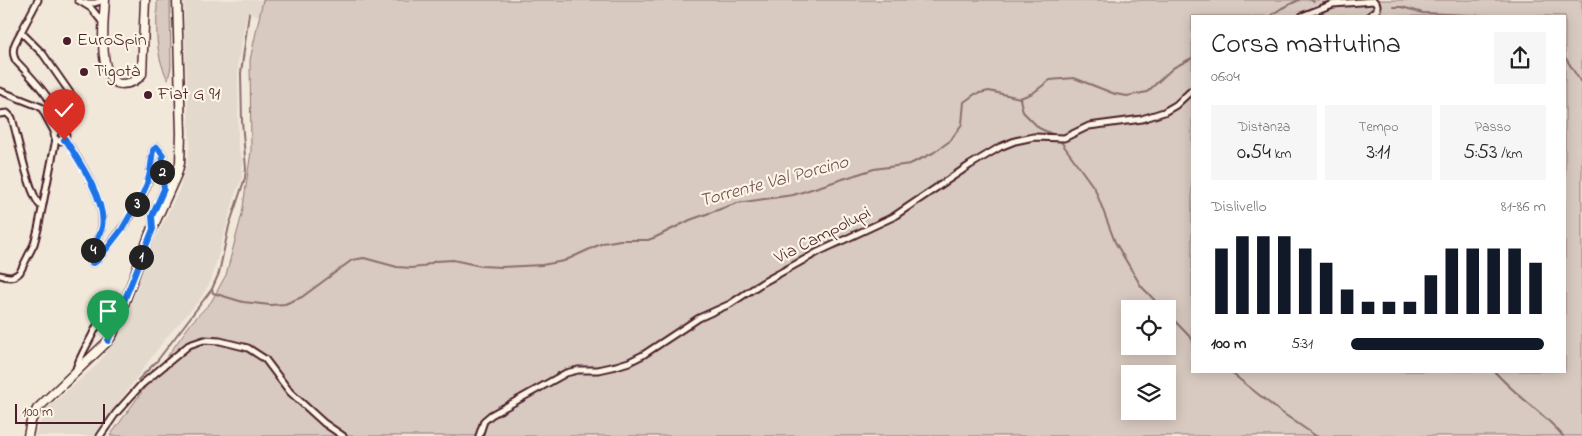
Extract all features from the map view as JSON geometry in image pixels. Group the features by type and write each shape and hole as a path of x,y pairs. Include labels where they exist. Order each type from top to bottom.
{"main road":[{"path":"104,0 105,62 108,75 116,83 130,83 142,74 145,0"},
{"path":"28,436 31,421 37,409 104,347 113,334 180,163 181,133 177,0"}],"street":[{"path":"0,275 14,277 20,272 34,244 56,139 58,118 45,94 13,55 13,47 38,0"},
{"path":"78,0 95,12 103,24"},
{"path":"84,3 95,3 104,0"},
{"path":"1304,15 1333,4 1374,1 1377,5 1377,10 1370,15"},
{"path":"21,32 43,54 72,97"},
{"path":"0,91 41,107 57,131"},
{"name":"Via Campolupi","path":"479,436 484,421 491,415 551,381 566,373 578,370 598,370 636,359 699,318 730,304 762,283 818,252 893,217 970,164 1000,146 1034,137 1064,138 1089,126 1142,119 1164,112 1176,105 1191,91"},
{"path":"0,114 6,113 12,118 36,202 42,207"},
{"path":"57,131 65,131 65,139 97,196 102,224 90,259 92,263 122,229 143,193 152,166 153,150 157,147 163,155 164,189 152,216 153,229"},
{"path":"56,139 60,141 65,139"},
{"path":"74,374 77,363 93,336 98,323"},
{"path":"100,436 116,413 141,385 189,345 204,340 220,341 248,348 265,359 290,392 324,423 342,436"}],"shaded area":[{"path":"157,0 170,0 171,66 168,80 158,50"},
{"path":"184,0 263,0 260,16 247,13 238,62 238,146 243,161 242,179 236,192 211,281 199,301 165,339 94,436 35,436 45,410 97,365 112,344 126,317 151,248 180,188 190,144"},
{"path":"263,0 1582,0 1582,436 110,436 192,322 211,302 226,275 242,214 251,151 250,60"}],"waterway":[{"name":"Torrente Val Porcino","path":"1272,15 1299,0"},
{"path":"1323,3 1334,2"},
{"path":"1394,7 1402,7 1423,13 1468,15"},
{"path":"138,380 157,361 212,289 219,273 229,226 245,178 241,73 249,13"},
{"name":"Torrente Val Porcino","path":"212,289 213,293 243,302 270,305 285,304 302,297 352,260 364,258 397,267 411,268 421,267 436,261 453,260 481,266 502,267 542,265 564,261 603,243 620,240 648,240 690,220 737,203 793,195 874,169 910,164 933,153 950,141 962,124 964,102 975,94 989,91 1020,98 1033,93 1050,80 1074,78 1115,94 1127,96 1147,92 1173,68 1191,59"},
{"path":"1566,59 1582,84"},
{"path":"1020,99 1023,112 1039,128 1054,135"},
{"path":"1059,139 1095,189 1115,242 1141,286 1154,300"},
{"path":"1176,322 1191,338"},
{"path":"1232,373 1278,410 1316,436"},
{"path":"1496,373 1563,436"}],"place":[{"name":"EuroSpin","path":"67,41"},
{"name":"Tigotà","path":"84,72"},
{"name":"Fiat G 91","path":"148,95"}],"route":[{"path":"64,140 93,186 97,196 102,224 91,254 90,262 92,263 98,260 122,229 143,193 152,166 154,148 157,147 163,155 164,189 152,216 153,229 113,334 108,341"}]}
